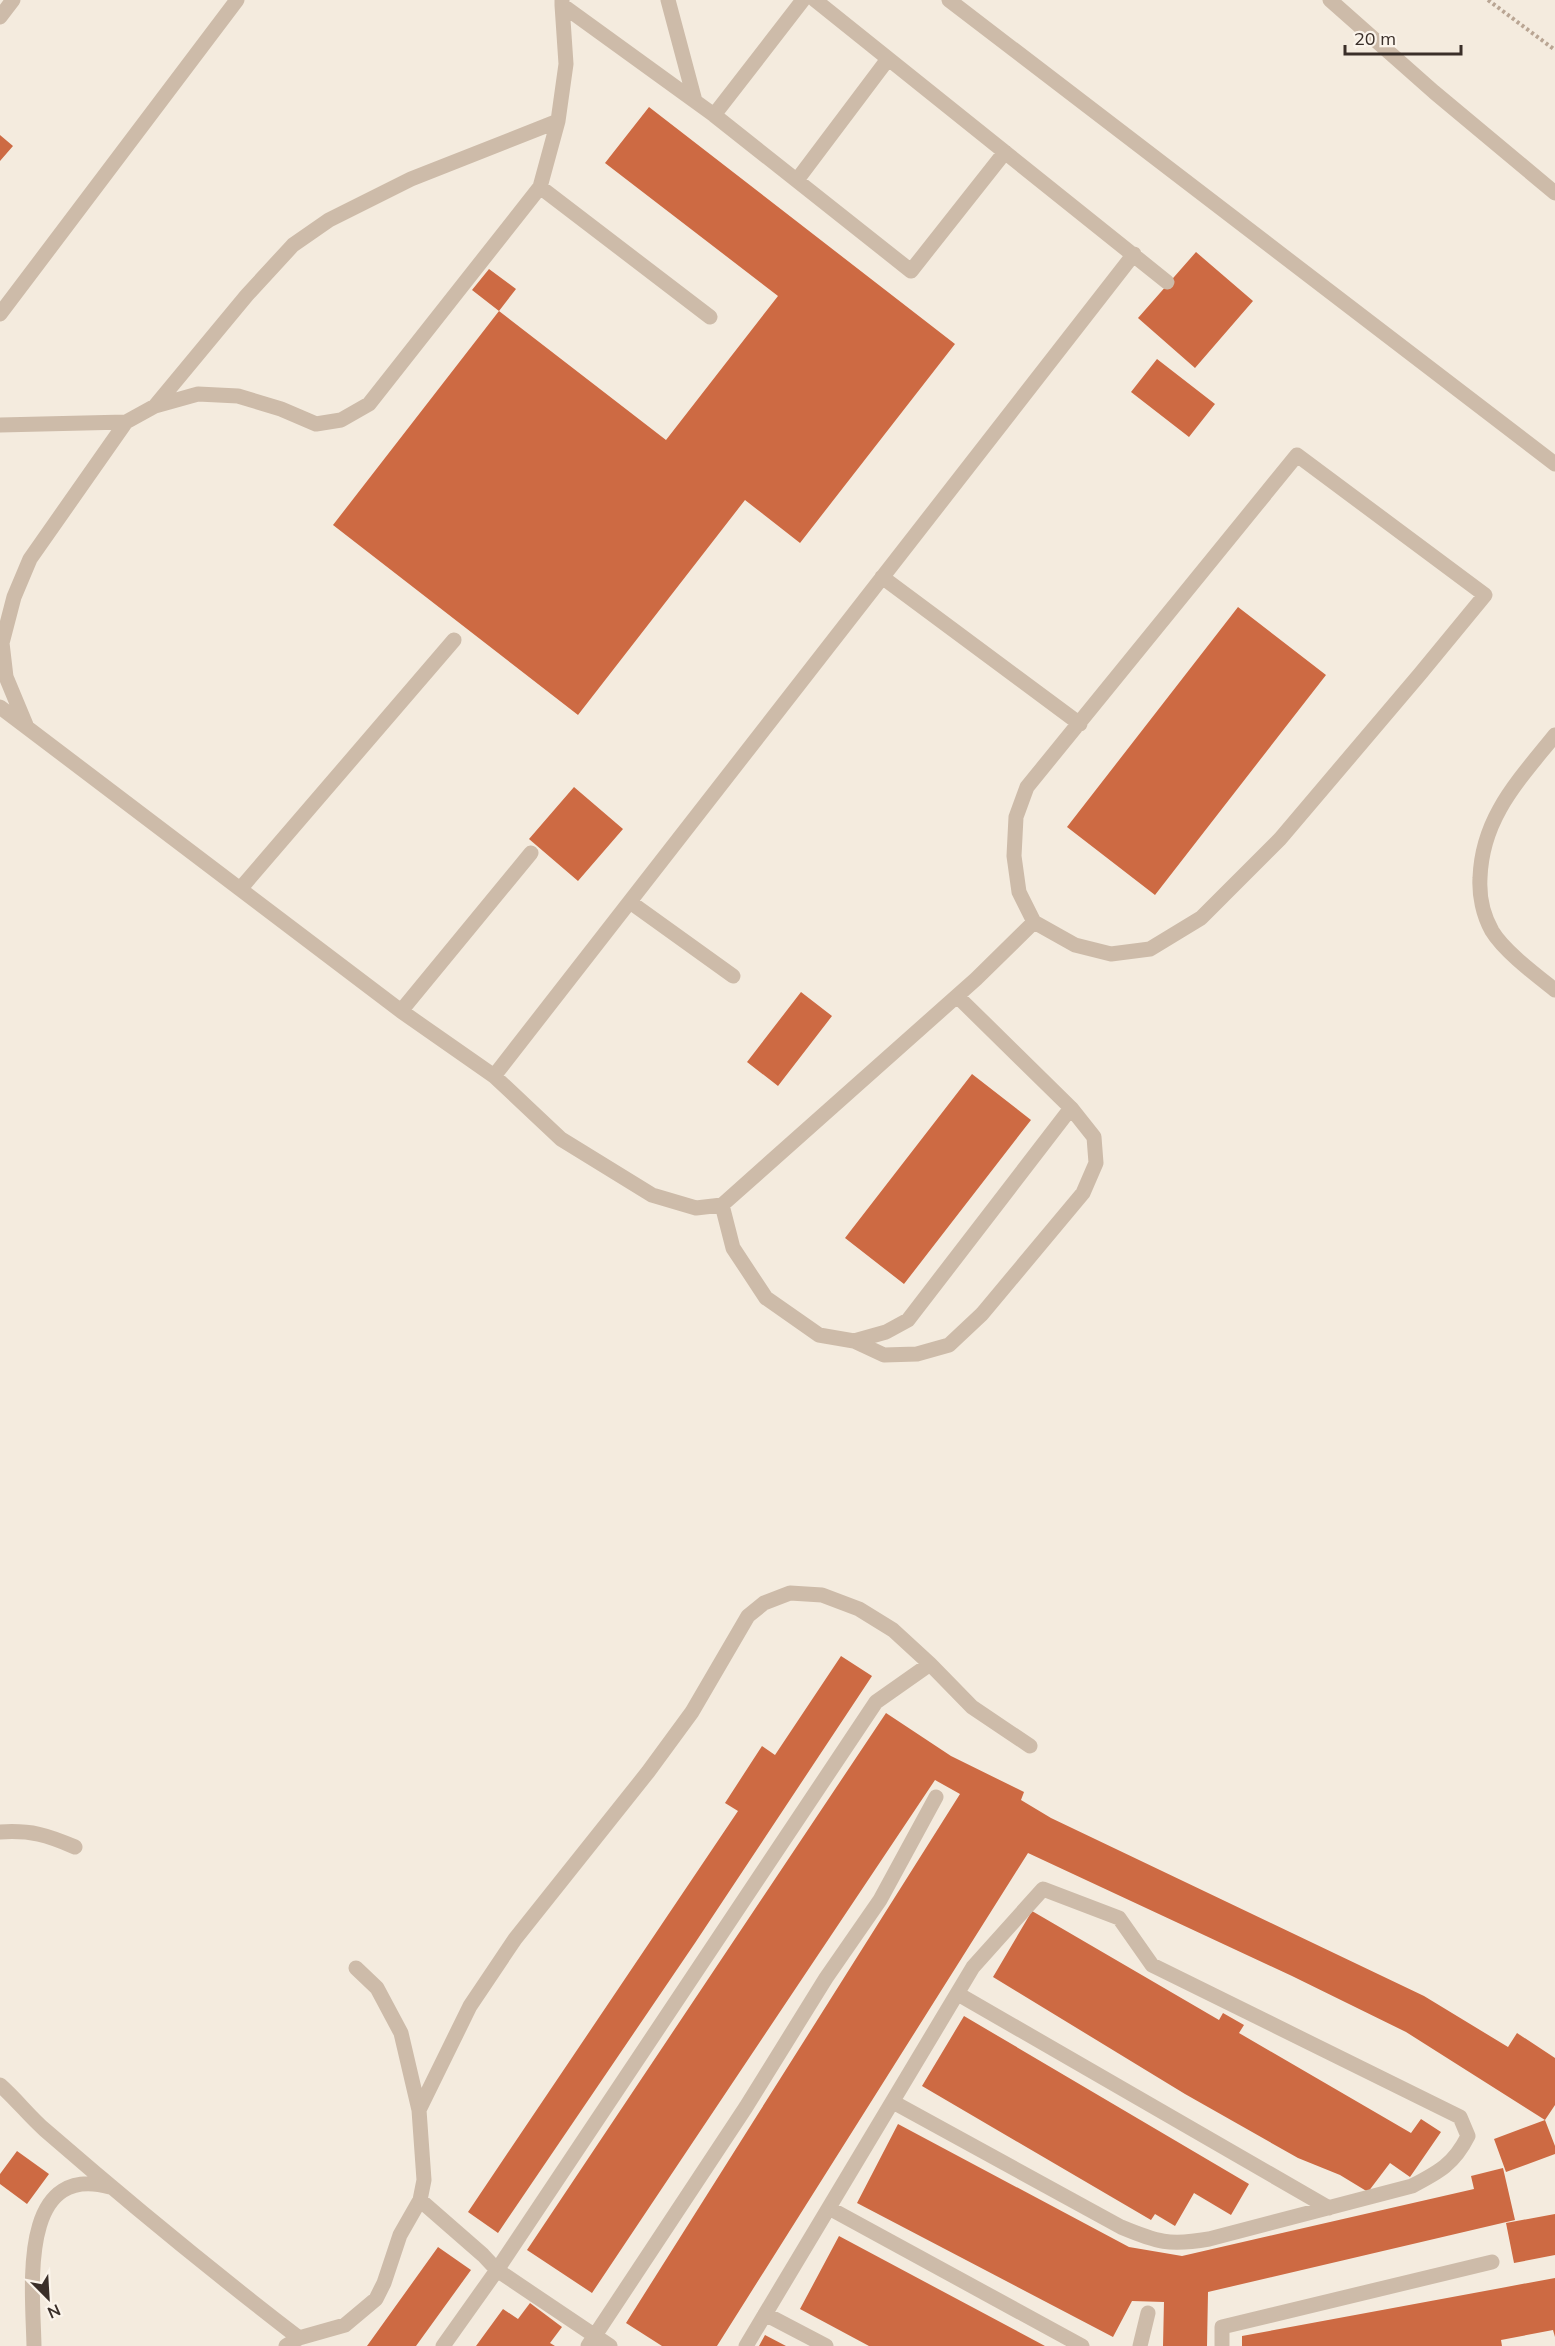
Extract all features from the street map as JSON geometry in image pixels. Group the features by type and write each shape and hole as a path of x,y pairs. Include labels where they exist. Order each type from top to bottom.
{"lane":[{"path":"0,17 13,0"},
{"path":"0,314 237,0"},
{"path":"668,0 695,101"},
{"path":"714,115 803,0"},
{"path":"815,0 1167,282"},
{"path":"950,0 1555,464"},
{"path":"1330,0 1434,92 1555,193"},
{"path":"562,2 714,115 911,271 1005,152"},
{"path":"27,728 6,677 2,643 14,597 30,559 126,422 155,406 198,394 238,396 281,409 316,424 341,420 369,404 540,187 558,121 566,64 562,2"},
{"path":"797,180 888,59"},
{"path":"155,406 247,295 293,245 329,220 411,179 558,121"},
{"path":"540,187 710,317"},
{"path":"494,1076 1134,254"},
{"path":"0,425 126,422"},
{"path":"1298,455 1485,595 1280,839 1201,918 1150,949 1111,954 1075,945 1034,922 1019,892 1014,856 1017,817 1027,788 1298,455"},
{"path":"882,577 1080,724"},
{"path":"241,888 454,640"},
{"path":"0,706 401,1011 494,1076 561,1138 652,1195 696,1208 722,1204 957,996 1034,922"},
{"path":"1555,735 1511,789 1496,813 1486,837 1481,862 1480,889 1483,909 1492,931 1522,963 1555,990"},
{"path":"401,1011 531,853"},
{"path":"630,902 734,976"},
{"path":"722,1204 734,1248 766,1298 819,1335 854,1341 884,1355 917,1354 949,1345 982,1314 1083,1193 1096,1163 1094,1137 1071,1108 957,996"},
{"path":"854,1341 886,1332 908,1320 1071,1108"},
{"path":"419,2110 470,2006 516,1939 602,1833 692,1712 748,1616 764,1603 790,1593 822,1594 859,1609 893,1630 972,1707 1030,1746"},
{"path":"443,2346 497,2270 876,1702 930,1664"},
{"path":"592,2341 740,2117 826,1978 880,1900 936,1797"},
{"path":"0,1832 24,1830 48,1835 75,1847"},
{"path":"746,2346 973,1967 1043,1889 1119,1918 1152,1965 1460,2118 1468,2136 1459,2153 1443,2170 1412,2186 1199,2241 1178,2244 1148,2239 1120,2227 893,2102"},
{"path":"0,2085 43,2128 218,2276 292,2342 345,2325 376,2300 400,2235 420,2200 424,2180 419,2110 401,2033 377,1988 356,1968"},
{"path":"958,1994 1329,2208"},
{"path":"34,2346 33,2260 39,2226 46,2206 59,2193 75,2185 93,2182 113,2188"},
{"path":"420,2200 497,2270 592,2341 610,2346"},
{"path":"829,2208 1082,2346"},
{"path":"1222,2346 1222,2327 1492,2262"},
{"path":"1140,2346 1148,2313"},
{"path":"765,2314 826,2346"}],"path":[{"path":"1488,0 1555,50"}],"building":[{"path":"649,107 955,344 800,543 745,500 578,715 333,525 499,311 666,440 778,296 605,163"},
{"path":"0,135 13,146 0,161"},
{"path":"1196,252 1253,301 1195,368 1138,318"},
{"path":"489,269 516,289 499,311 472,290"},
{"path":"1157,359 1215,404 1189,437 1131,392"},
{"path":"1238,607 1326,675 1155,895 1067,827"},
{"path":"574,787 623,829 578,881 529,839"},
{"path":"801,992 832,1016 778,1086 747,1062"},
{"path":"972,1074 1031,1120 904,1284 845,1238"},
{"path":"841,1656 872,1676 695,1943 498,2233 468,2212 738,1811 725,1803 762,1746 775,1755"},
{"path":"886,1713 951,1756 1024,1792 1021,1800 1051,1818 1424,1996 1508,2047 1517,2033 1555,2058 1555,2105 1545,2120 1406,2032 1292,1976 1028,1853 717,2346 662,2346 626,2323 960,1794 935,1780 592,2293 527,2250"},
{"path":"1032,1911 1219,2020 1223,2013 1244,2025 1239,2033 1411,2133 1421,2119 1441,2132 1410,2177 1390,2163 1368,2192 1340,2175 1298,2158 1185,2094 993,1977"},
{"path":"964,2016 1249,2184 1231,2215 1194,2193 1175,2226 1155,2214 1151,2220 922,2086"},
{"path":"1545,2120 1555,2146 1555,2154 1506,2172 1494,2139"},
{"path":"898,2124 1129,2247 1182,2256 1474,2189 1471,2176 1503,2168 1515,2220 1208,2292 1207,2346 1163,2346 1164,2302 1132,2301 1113,2337 857,2203"},
{"path":"17,2151 49,2174 27,2204 0,2184 0,2174"},
{"path":"1555,2214 1555,2255 1514,2263 1506,2223"},
{"path":"839,2236 1045,2346 869,2346 800,2309"},
{"path":"438,2247 471,2270 416,2346 367,2346"},
{"path":"1555,2278 1555,2337 1553,2330 1501,2340 1502,2346 1242,2346 1242,2336"},
{"path":"530,2303 562,2327 550,2343 555,2346 476,2346 503,2309 518,2319"},
{"path":"765,2335 786,2346 759,2346"}]}
